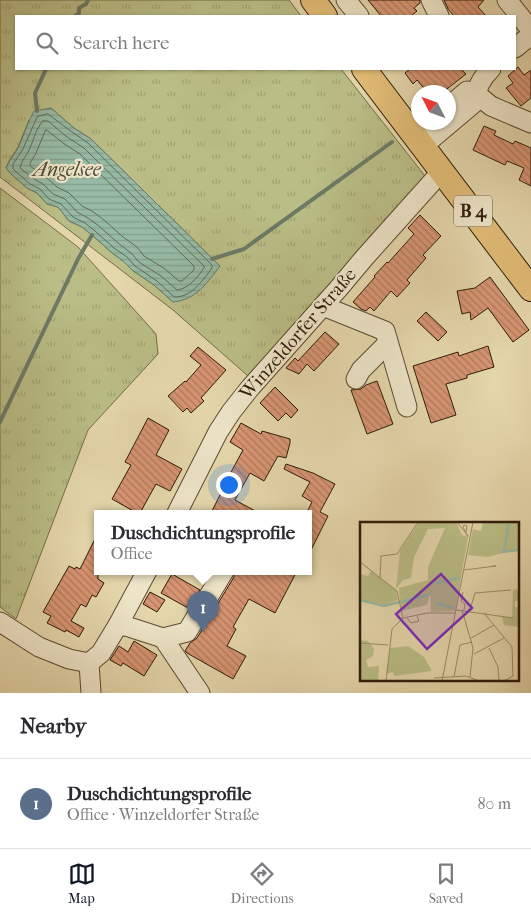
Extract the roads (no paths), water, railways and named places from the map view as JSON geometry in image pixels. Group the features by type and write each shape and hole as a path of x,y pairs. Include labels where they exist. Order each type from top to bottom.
{"main road":[{"path":"313,0 324,15"},
{"name":"B 4","path":"365,70 422,135 442,171 531,288"}],"street":[{"path":"346,0 358,15"},
{"path":"431,0 438,15"},
{"path":"507,0 531,30"},
{"path":"516,47 531,34"},
{"path":"422,135 474,103 475,94 485,71"},
{"path":"456,101 467,92 475,94 490,106 531,123"},
{"name":"Winzeldorfer Straße","path":"179,510 218,432 231,412 250,388 442,171"},
{"path":"323,306 384,331 407,407"},
{"path":"356,378 361,370 388,343"},
{"path":"89,663 101,653 145,575"},
{"path":"118,625 163,638 186,632 222,575"},
{"path":"0,622 39,647 69,659 89,663"},
{"path":"163,638 200,693"},
{"path":"89,663 91,693"}],"water":[{"name":"Angelsee","path":"51,108 74,128 91,139 220,266 195,294 181,301 173,302 82,227 69,221 58,207 47,204 37,193 27,188 6,168 18,148 34,111"}],"waterway":[{"path":"76,15 79,13 79,8 86,4 88,0"},
{"path":"37,111 35,93 46,70"},
{"path":"212,259 244,249 392,142"},
{"path":"0,422 78,259 92,235"}],"place":[{"name":"Duschdichtungsprofile","path":"203,632"}]}
